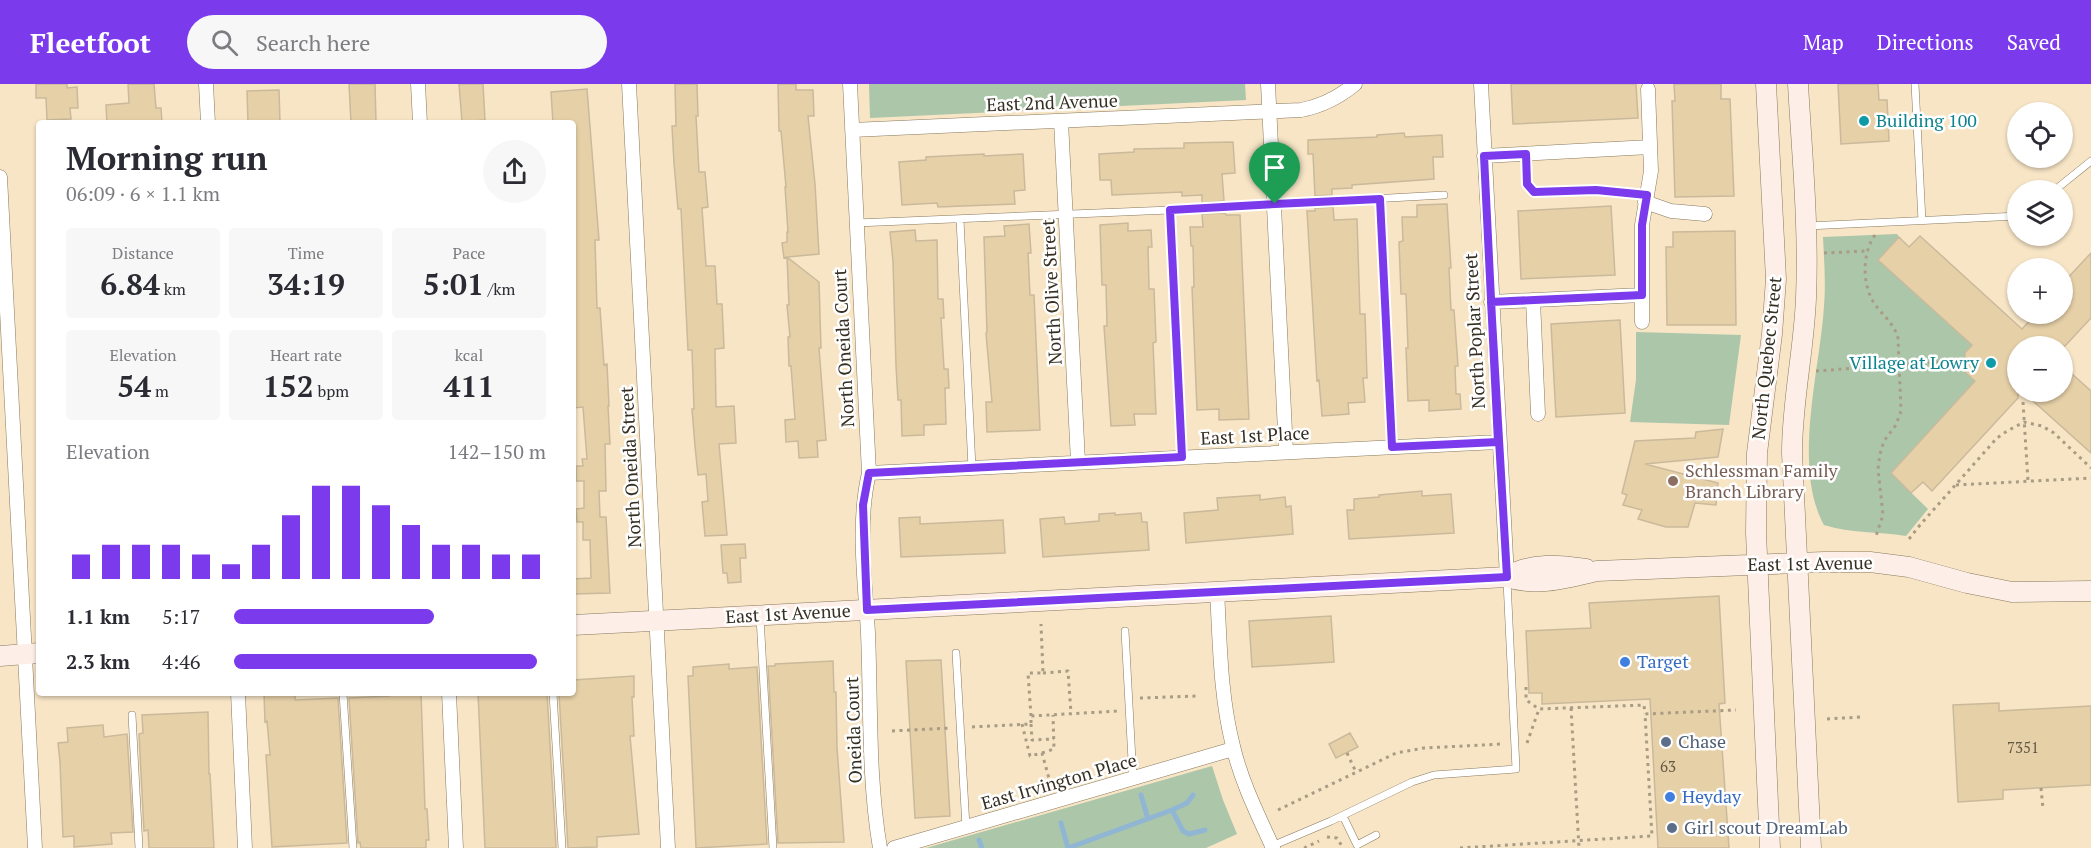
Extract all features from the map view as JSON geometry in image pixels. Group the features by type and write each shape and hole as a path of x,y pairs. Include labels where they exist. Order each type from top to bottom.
{"street":[{"path":"206,84 208,120"},
{"path":"418,84 420,120"},
{"name":"North Oneida Street","path":"629,84 668,848"},
{"name":"North Oneida Court","path":"849,84 869,473 863,505 867,610"},
{"path":"1268,84 1286,452"},
{"name":"East 2nd Avenue","path":"852,130 1301,110 1325,104 1355,84"},
{"name":"North Poplar Street","path":"1481,84 1498,442 1507,577"},
{"name":"North Quebec Street","path":"1766,84 1776,288 1757,453 1756,533 1770,848"},
{"name":"North Quebec Street","path":"1798,84 1807,274 1805,321 1792,429 1811,848"},
{"path":"1642,322 1642,225 1651,171 1648,89"},
{"name":"North Olive Street","path":"1061,121 1078,462"},
{"path":"1484,156 1650,147"},
{"path":"0,177 32,653 35,848"},
{"path":"1646,199 1671,211 1705,214"},
{"path":"1491,302 1642,295"},
{"path":"1533,300 1538,414"},
{"name":"East 1st Place","path":"869,473 1498,442"},
{"name":"East 1st Avenue","path":"576,625 1507,577 1525,582 1536,582 1597,571 1797,563 1870,562 1909,567 1967,583 2012,592 2091,591"},
{"path":"1217,591 1222,682 1233,749 1255,808 1273,847"},
{"name":"Oneida Court","path":"867,610 875,805 880,848"},
{"path":"0,656 32,653"},
{"path":"238,696 245,848"},
{"path":"449,696 456,848"},
{"name":"East Irvington Place","path":"894,848 1233,749"}],"lane":[{"path":"1915,84 1922,221"},
{"path":"1526,154 1527,184 1534,192 1596,190 1646,199"},
{"path":"2067,180 2091,161"},
{"path":"856,223 1170,210 1444,195"},
{"path":"1380,199 1392,447"},
{"path":"1170,210 1182,457"},
{"path":"1805,226 2007,217"},
{"path":"960,219 972,468"},
{"path":"1273,847 1412,782 1434,775 1516,769 1507,577"},
{"path":"759,615 773,848"},
{"path":"1125,631 1133,779"},
{"path":"956,653 966,827"},
{"path":"343,696 353,848"},
{"path":"553,696 562,848"},
{"path":"132,715 139,848"},
{"path":"1343,816 1357,845 1377,835"}],"path":[{"path":"1876,536 1883,515 1878,469 1880,454 1884,441 1896,425 1901,411 1899,347 1895,330 1874,302 1866,274 1867,251 1870,241 1877,232"},
{"path":"1819,253 1867,251"},
{"path":"1811,372 1965,360"},
{"path":"2023,402 2028,481"},
{"path":"1910,539 1997,438 2007,430 2025,422 2042,426 2054,434 2091,468"},
{"path":"1956,485 2091,478"},
{"path":"1041,624 1043,673"},
{"path":"1054,739 1032,740 1028,674 1068,671 1071,714"},
{"path":"1460,848 1652,836 1644,705 1539,709 1526,700 1525,677"},
{"path":"1129,698 1198,696"},
{"path":"1571,708 1579,848"},
{"path":"1278,810 1386,756 1406,750 1528,743 1539,709"},
{"path":"1645,714 1736,710"},
{"path":"1031,716 1130,711"},
{"path":"1022,724 1030,756 1042,753 1054,749 1053,715"},
{"path":"1827,719 1860,717"},
{"path":"892,731 1031,724"},
{"path":"1042,753 1050,782 1055,780 1060,800"},
{"path":"1347,753 1356,772"},
{"path":"2042,788 2043,809"},
{"path":"1304,848 1332,836 1337,838 1343,848"}],"green space":[{"path":"869,84 1245,84 1246,100 870,118"},
{"path":"1897,234 1899,237 1879,260 1972,345 1965,353 1966,373 1975,381 1891,473 1928,509 1906,536 1844,530 1824,525 1815,502 1810,475 1809,447 1810,418 1824,306 1823,237"},
{"path":"1636,332 1741,335 1729,425 1630,422 1636,380"},
{"path":"1212,766 1237,834 1206,848 926,848"}],"building":[{"path":"36,84 67,84 67,88 77,87 78,108 70,108 71,119 47,120 46,98 36,98"},
{"path":"128,84 154,84 156,108 161,108 162,120 107,120 106,105 129,103"},
{"path":"349,84 375,84 376,120 351,120"},
{"path":"459,84 483,84 485,120 462,120"},
{"path":"675,84 697,84 699,172 705,172 708,207 702,208 706,266 715,266 717,304 722,304 724,348 715,349 716,407 734,406 736,443 719,444 727,535 705,536 702,502 708,501 706,474 698,475 695,446 692,409 694,409 692,350 688,350 681,209 678,209 674,163 672,126 676,126"},
{"path":"778,84 796,84 796,90 813,90 814,116 808,116 819,254 784,258 782,243 787,242 788,232 786,187 781,131 779,131"},
{"path":"1511,84 1636,84 1638,118 1513,124"},
{"path":"1674,84 1721,84 1721,99 1730,99 1734,196 1675,197 1672,101 1675,101"},
{"name":"Building 100","path":"1838,84 1878,84 1879,100 1887,100 1889,141 1841,144"},
{"path":"587,89 599,240 595,240 597,308 600,308 604,365 607,364 609,406 610,444 605,444 606,491 599,491 600,517 606,517 610,593 576,594 576,579 591,578 590,540 583,540 583,522 577,522 576,509 584,508 584,481 576,481 576,466 583,466 582,459 587,459 583,407 576,408 576,120 553,120 551,92"},
{"path":"279,90 280,120 248,120 247,91"},
{"path":"1404,133 1405,137 1442,135 1443,157 1433,157 1434,179 1352,185 1352,188 1332,189 1332,195 1315,196 1313,154 1308,154 1308,140 1377,137 1377,135"},
{"path":"1233,142 1235,173 1222,174 1224,201 1202,203 1202,195 1182,196 1182,192 1112,195 1111,180 1100,180 1099,154 1134,152 1134,149 1184,148 1184,143"},
{"path":"984,154 984,156 1023,154 1025,190 1014,191 1015,204 938,207 937,203 902,205 899,162 926,160 926,157"},
{"path":"1447,204 1451,310 1454,310 1458,366 1455,366 1456,394 1460,394 1461,409 1429,411 1429,400 1408,401 1406,294 1401,294 1399,242 1403,241 1402,217 1417,217 1417,205"},
{"path":"1611,206 1615,275 1521,279 1518,211"},
{"path":"1333,207 1334,220 1357,219 1360,314 1365,314 1367,378 1363,378 1365,402 1348,403 1349,414 1322,416 1319,380 1317,381 1307,211"},
{"path":"1225,213 1226,215 1240,215 1249,419 1219,420 1219,409 1197,410 1192,287 1194,287 1193,246 1191,246 1190,227 1203,227 1202,214"},
{"path":"1128,223 1128,231 1151,230 1152,247 1148,247 1149,289 1154,289 1156,342 1153,343 1156,414 1134,414 1135,425 1111,426 1104,326 1107,326 1106,285 1102,285 1100,225"},
{"path":"1029,224 1030,295 1034,295 1040,430 987,432 986,402 992,402 986,333 984,237 1005,236 1004,226"},
{"path":"915,230 916,241 937,240 938,299 943,299 944,318 941,318 944,369 948,369 949,388 945,388 946,424 924,425 924,435 902,436 901,400 898,400 896,366 890,232"},
{"path":"1735,231 1736,325 1667,325 1666,247 1673,247 1673,232"},
{"name":"Village at Lowry","path":"1920,236 2007,315 2007,324 2017,324 2022,329 2027,324 2073,324 2073,272 2091,253 2091,318 2073,337 2007,336 2007,402 2014,402 1932,491 1923,482 1911,493 1891,473 1975,381 1966,373 1965,353 1972,345 1878,260 1899,237 1909,247"},
{"path":"787,257 819,282 821,348 819,348 826,440 817,441 818,457 799,458 798,441 786,442 785,420 795,419 791,366 789,366"},
{"path":"1620,320 1625,413 1556,417 1551,324"},
{"path":"2073,375 2091,391 2091,453 2034,402 2073,402"},
{"path":"1723,429 1718,457 1645,464 1718,483 1716,505 1695,503 1688,527 1666,527 1638,519 1642,510 1623,505 1627,495 1622,493 1635,441 1695,438 1696,432"},
{"path":"1422,491 1422,496 1451,494 1454,533 1349,539 1347,510 1354,510 1354,499"},
{"path":"1260,495 1260,500 1285,497 1286,507 1291,506 1293,534 1186,543 1184,513 1218,510 1217,498"},
{"path":"1115,513 1115,515 1141,513 1142,522 1147,522 1149,550 1043,557 1040,519 1064,517 1065,524 1099,521 1099,514"},
{"path":"920,517 920,524 1003,520 1005,553 901,557 899,518"},
{"path":"745,544 746,558 740,558 741,582 728,583 727,573 723,573 721,545"},
{"name":"Target","path":"1719,596 1725,703 1719,704 1729,848 1658,848 1650,699 1542,704 1542,693 1529,693 1526,631 1591,628 1589,603"},
{"path":"1331,616 1334,662 1252,667 1249,621"},
{"path":"941,660 950,816 915,818 906,661"},
{"path":"833,661 844,842 778,843 768,666"},
{"path":"729,664 729,669 757,667 767,844 696,848 688,676 693,676 693,667"},
{"path":"634,676 634,697 632,697 634,736 630,736 639,834 597,837 597,847 568,848 559,696 576,696 576,680"},
{"path":"264,696 295,696 295,700 338,698 347,843 272,847 266,755 270,755 267,721 265,722"},
{"path":"421,696 425,809 427,809 429,840 426,840 426,848 361,848 360,842 358,843 349,698"},
{"path":"478,696 547,696 556,848 485,848"},
{"path":"1999,703 1999,711 2091,706 2091,785 2003,790 2003,799 1958,802 1953,705"},
{"path":"208,712 214,848 149,848 148,830 144,831 139,734 143,733 142,715"},
{"path":"103,725 104,737 127,734 133,832 111,833 112,844 74,847 74,836 63,837 58,743 68,742 67,728"},
{"path":"1350,733 1358,747 1336,758 1329,744"}],"waterway":[{"path":"1141,795 1148,819"},
{"path":"1068,848 1172,810 1187,803 1193,795"},
{"path":"1172,810 1183,831 1189,834 1205,830"},
{"path":"1061,823 1068,848"},
{"path":"979,840 982,848"}],"place":[{"name":"Building 100","path":"1864,121"},
{"name":"Village at Lowry","path":"1991,363"},
{"name":"Schlessman Family Branch Library","path":"1673,481"},
{"name":"Target","path":"1625,662"},
{"name":"Chase","path":"1666,742"},
{"name":"Heyday","path":"1670,797"},
{"name":"Girl scout DreamLab","path":"1672,828"}],"route":[{"path":"1275,204 1170,210 1182,457 869,473 863,505 867,610 1507,577 1498,442 1491,302 1642,295 1642,213 1647,195 1596,190 1534,192 1527,184 1526,154 1484,156 1498,442 1392,447 1380,199 1275,204"}]}
